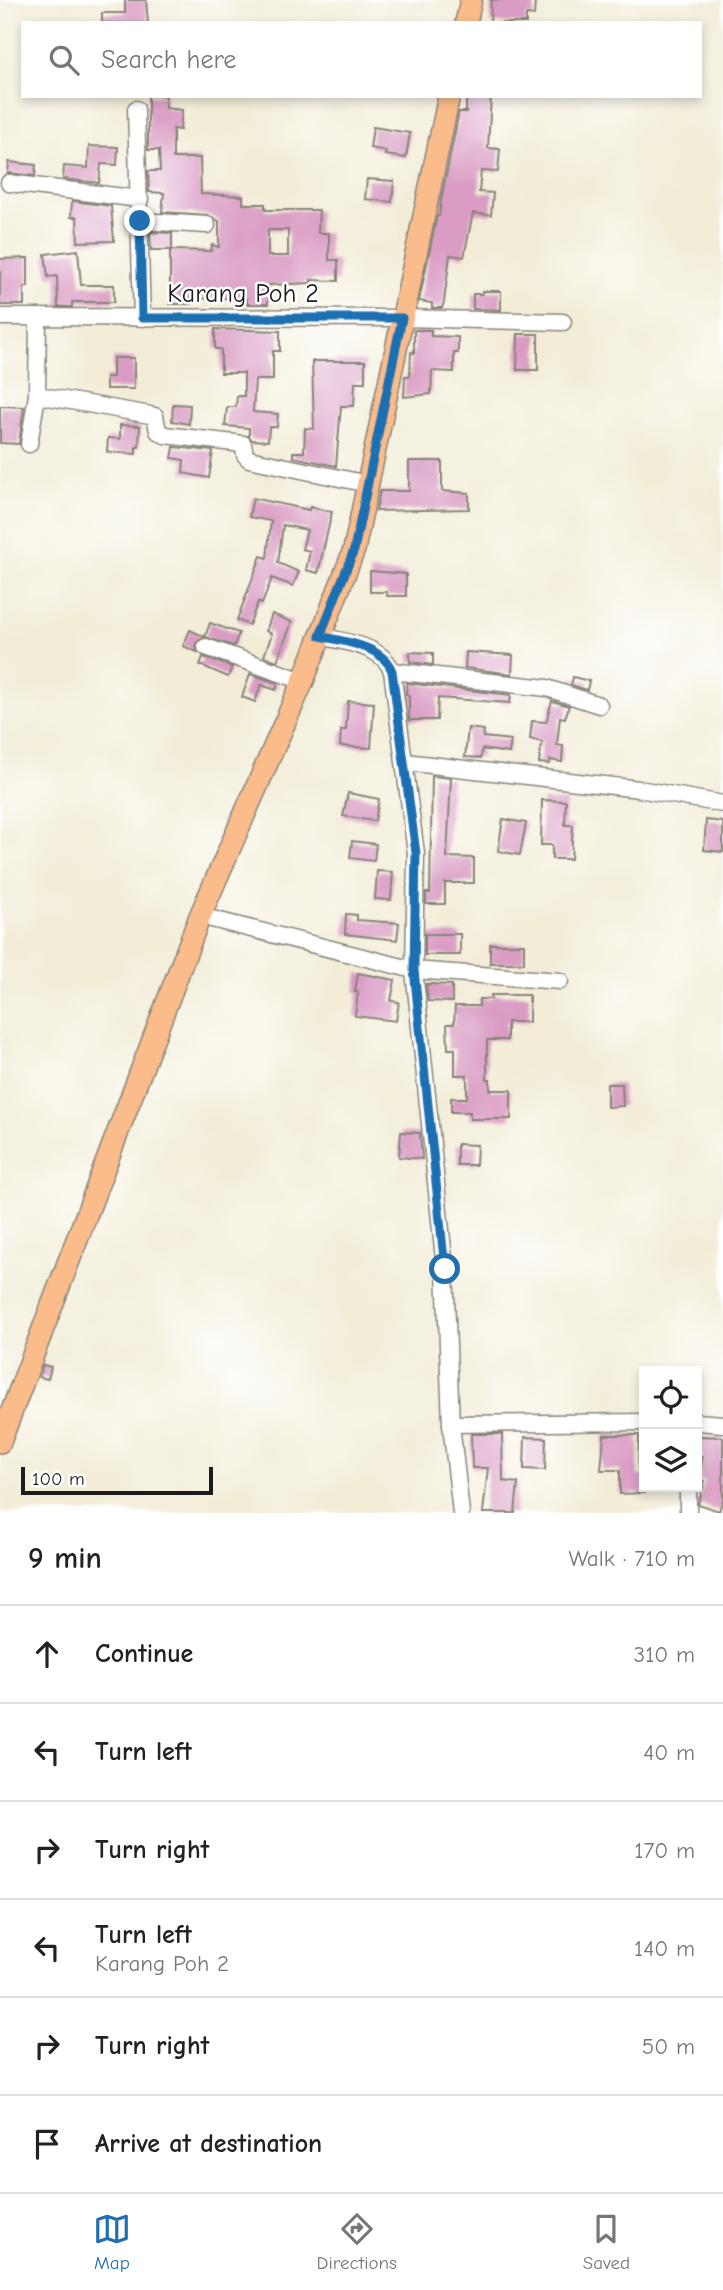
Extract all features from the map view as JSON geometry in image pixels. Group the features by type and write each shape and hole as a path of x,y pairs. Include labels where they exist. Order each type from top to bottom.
{"main road":[{"path":"466,21 471,0"},
{"path":"0,1442 200,916 303,681 354,550 449,98"}],"street":[{"path":"136,109 142,318"},
{"path":"9,183 140,199"},
{"path":"140,221 207,225"},
{"name":"Karang Poh 2","path":"0,317 402,318 563,322"},
{"path":"29,444 37,395 38,317"},
{"path":"37,395 150,415 156,420 158,431 165,435 243,444 248,459 368,484"},
{"path":"320,636 379,653 392,671 416,853 414,970 445,1269 451,1424 461,1513"},
{"path":"206,648 303,681"},
{"path":"392,671 547,688 599,705"},
{"path":"405,762 639,789 723,804"},
{"path":"200,916 414,970 560,981"},
{"path":"702,1422 723,1424"},
{"path":"451,1424 639,1423"},
{"path":"688,1492 688,1513"}],"building":[{"path":"125,0 146,0 148,21 102,21 102,13 125,13"},
{"path":"491,0 535,0 534,16 526,15 526,21 490,21"},
{"path":"148,98 166,98 165,108 182,110 180,130 173,129 173,158 200,158 201,194 243,196 243,204 265,204 265,210 319,210 318,233 329,233 329,260 338,260 338,281 311,280 311,283 269,285 268,304 247,304 247,299 191,297 191,304 170,304 170,250 151,250 150,232 172,233 172,250 211,251 212,245 219,247 219,221 208,215 162,212 164,193 149,192 148,171 160,171 159,150 148,150","holes":["268,230 288,230 288,256 268,256"]},
{"path":"466,98 491,98 488,148 500,149 498,172 481,171 479,192 493,193 491,215 473,213 464,257 450,255 442,308 432,308 432,303 419,301 459,112 466,112"},
{"path":"373,127 410,133 406,158 385,155 386,151 370,148"},
{"path":"89,146 118,147 117,165 101,164 99,183 63,179 64,166 88,168"},
{"path":"9,162 36,165 35,176 8,173"},
{"path":"367,179 394,181 392,202 365,199"},
{"path":"72,201 111,206 114,241 78,242 77,217 71,217"},
{"path":"78,250 81,285 114,285 114,302 72,302 72,307 58,307 57,276 48,277 45,254"},
{"path":"28,258 28,287 24,287 24,305 0,305 0,259"},
{"path":"482,291 501,291 501,310 473,309 473,294 482,294"},
{"path":"215,329 280,331 280,351 273,351 273,380 255,380 253,412 278,414 277,427 269,427 268,441 252,440 249,428 225,426 227,407 236,407 237,396 244,396 244,373 221,373 221,349 215,349"},
{"path":"414,330 431,330 431,336 458,337 458,353 454,353 454,372 432,371 431,394 404,397 405,376 410,376 411,352 414,353"},
{"path":"518,334 538,334 538,370 517,370"},
{"path":"113,358 134,358 134,389 106,389 106,377 113,377"},
{"path":"312,361 365,361 365,382 355,382 354,406 341,406 336,466 293,457 293,452 304,452 305,428 314,429"},
{"path":"173,404 190,405 189,424 172,421"},
{"path":"0,406 24,407 19,444 0,443"},
{"path":"120,425 140,426 136,454 107,452 108,438 120,439"},
{"path":"174,447 213,451 209,478 183,473 184,460 172,458"},
{"path":"409,461 442,461 442,491 469,493 469,509 376,511 380,491 409,491"},
{"path":"253,498 332,512 318,573 306,570 310,551 302,549 307,530 283,525 278,563 299,572 293,586 272,578 262,604 258,602 249,625 237,620 261,556 267,558 271,521 249,517"},
{"path":"370,571 406,574 406,596 370,592"},
{"path":"272,614 292,622 277,661 264,656 272,634 266,631"},
{"path":"210,623 239,633 234,646 205,637"},
{"path":"190,630 205,637 196,643 197,652 183,646"},
{"path":"410,652 433,653 433,665 410,662"},
{"path":"466,652 513,655 512,674 465,668"},
{"path":"203,657 232,667 228,677 200,665"},
{"path":"250,674 278,683 276,690 261,685 255,702 242,697"},
{"path":"573,677 589,681 587,690 571,685"},
{"path":"407,683 511,695 510,703 438,698 437,720 409,720"},
{"path":"348,701 374,703 371,748 340,746 341,730 346,730"},
{"path":"552,701 569,706 565,718 560,717 557,745 563,746 562,762 550,760 550,764 539,763 542,742 530,739 532,721 546,722"},
{"path":"468,728 484,730 483,737 511,740 509,753 482,749 481,758 465,757"},
{"path":"432,776 451,778 447,857 474,858 474,883 445,883 445,904 426,904 426,893 430,893"},
{"path":"348,793 379,799 375,821 343,816"},
{"path":"542,800 566,801 565,825 573,825 571,859 552,859 552,845 541,845"},
{"path":"503,819 526,823 520,855 498,851"},
{"path":"706,820 723,822 723,852 704,850"},
{"path":"352,841 376,844 374,861 350,858"},
{"path":"377,871 393,872 391,900 375,899"},
{"path":"346,914 357,915 357,920 399,923 397,940 345,934"},
{"path":"425,934 460,934 460,955 425,955"},
{"path":"490,944 524,944 524,963 490,963"},
{"path":"358,973 395,980 391,1001 399,1002 396,1021 355,1016"},
{"path":"426,984 452,985 452,1002 428,1001"},
{"path":"491,995 529,995 529,1022 507,1022 507,1040 487,1040 487,1079 490,1079 490,1090 511,1090 511,1119 470,1119 470,1112 451,1112 451,1098 467,1098 467,1075 455,1075 455,1049 448,1049 447,1024 454,1024 455,1006 479,1006 479,999 491,999"},
{"path":"607,1084 622,1084 623,1106 607,1107"},
{"path":"401,1132 420,1133 422,1159 399,1157"},
{"path":"457,1144 477,1145 476,1165 457,1165"},
{"path":"43,1365 51,1367 48,1379 39,1377"},
{"path":"471,1434 502,1434 503,1481 518,1483 515,1513 483,1513 488,1468 472,1468"},
{"path":"604,1435 639,1435 639,1492 644,1493 620,1494 620,1470 601,1470"},
{"path":"702,1436 723,1437 723,1499 719,1511 698,1504 705,1481 702,1480"},
{"path":"525,1437 546,1438 545,1470 524,1469"}],"route":[{"path":"140,221 142,318 402,318 354,550 320,636 379,653 392,671 416,853 414,970 445,1269"}]}
